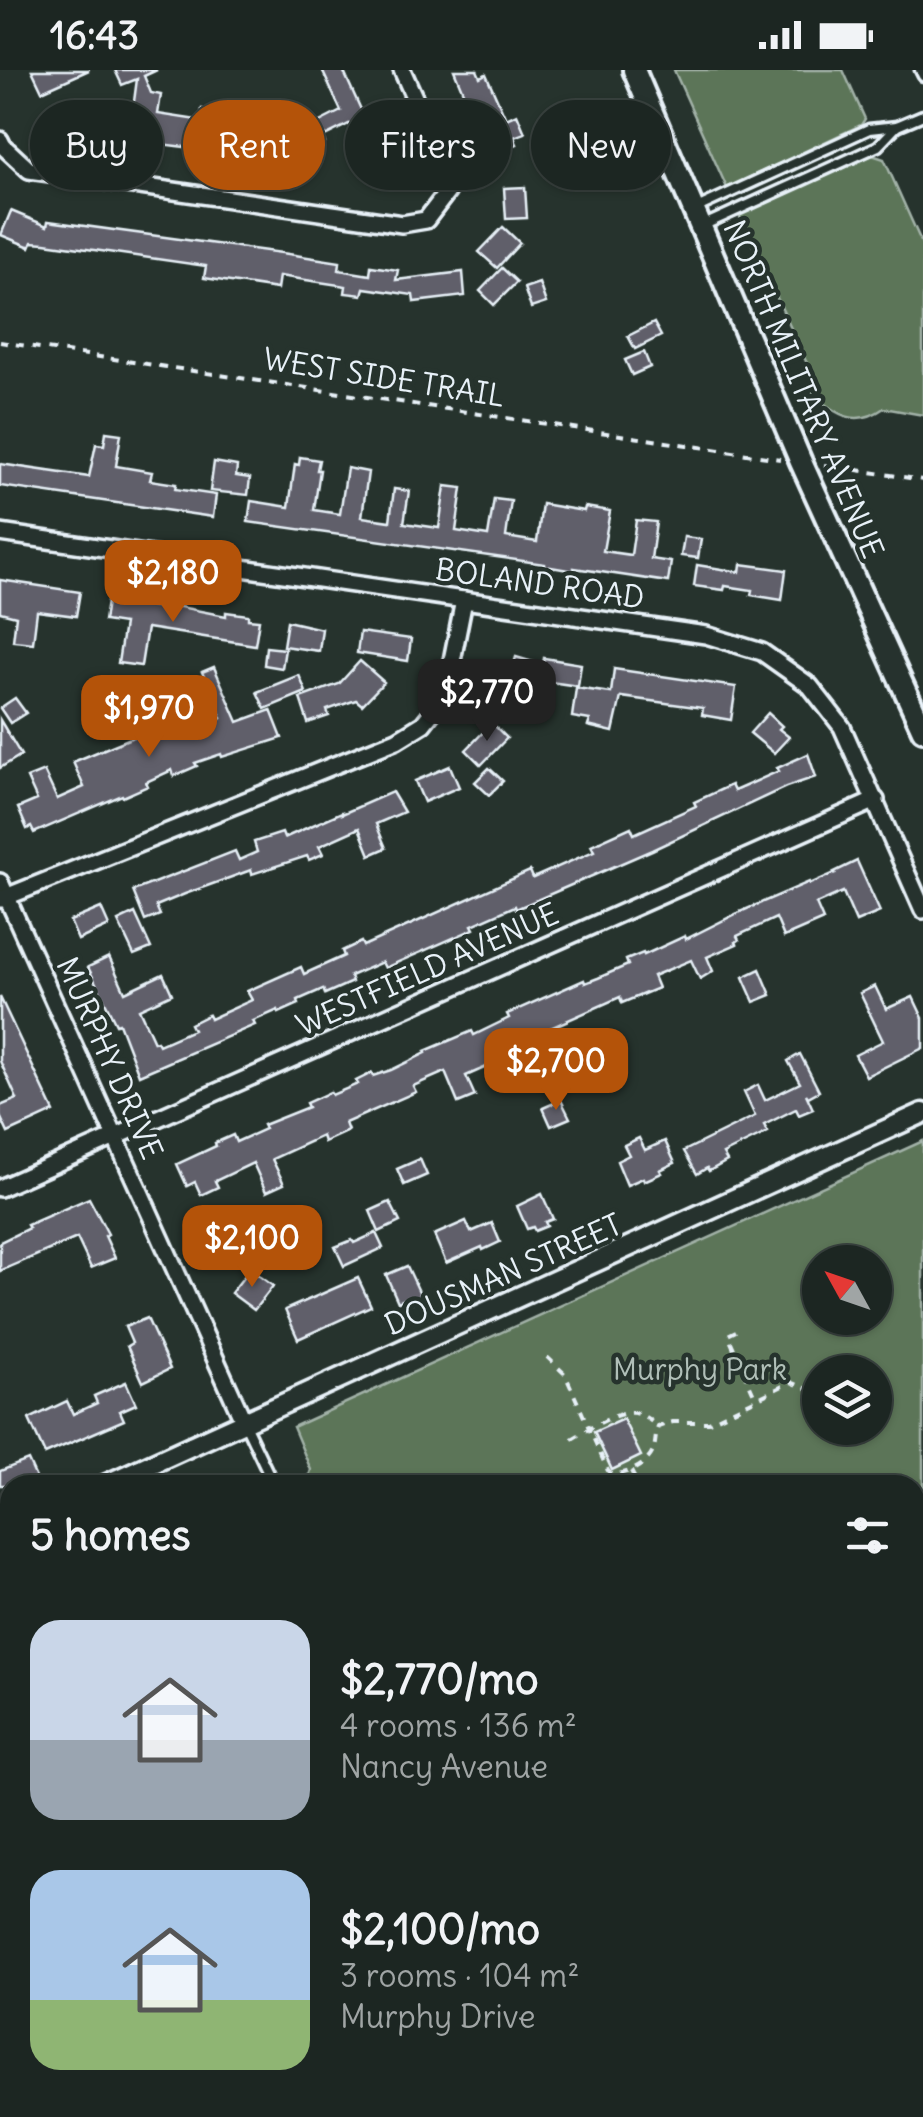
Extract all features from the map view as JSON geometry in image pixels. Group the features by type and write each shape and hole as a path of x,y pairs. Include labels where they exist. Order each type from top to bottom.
{"main road":[{"name":"NORTH MILITARY AVENUE","path":"634,70 801,462 923,730"}],"street":[{"path":"0,140 29,170 402,224 426,220 448,191 447,171 402,70"},
{"name":"BOLAND ROAD","path":"0,533 706,634 762,652 810,686 842,727 923,910"},
{"path":"2,892 397,740 423,724 445,696 464,600"},
{"name":"WESTFIELD AVENUE","path":"0,1188 876,800"},
{"name":"MURPHY DRIVE","path":"2,892 244,1422"},
{"name":"DOUSMAN STREET","path":"127,1475 923,1113"}],"lane":[{"path":"697,218 869,129 897,126 923,115"},
{"path":"697,218 878,146 897,126"},
{"path":"244,1422 268,1475"}],"path":[{"name":"WEST SIDE TRAIL","path":"0,342 762,456"},
{"path":"841,468 923,480"},
{"path":"736,1330 728,1335 756,1399"},
{"path":"547,1357 565,1374 608,1471 618,1475 651,1456 658,1427"},
{"path":"658,1427 673,1422 709,1422 791,1382 802,1386"},
{"path":"572,1439 623,1414 640,1414 658,1427"},
{"path":"631,1470 633,1475"}],"green space":[{"path":"674,70 843,70 865,119 861,125 727,188"},
{"path":"872,155 884,159 923,246 923,415 884,408 865,417 847,417 814,396 810,370 739,215"},
{"name":"Murphy Park","path":"923,1141 923,1475 309,1475 311,1470 293,1427"}],"building":[{"path":"32,70 89,70 42,91"},
{"path":"115,70 157,70 144,76 151,93 161,95 160,100 134,100 137,79 122,85"},
{"path":"322,70 343,70 357,100 345,100 345,126 325,136 325,119 341,111"},
{"path":"454,70 477,70 480,77 486,74 498,100 476,100 474,96 466,99"},
{"path":"517,114 525,133 514,137 517,144 511,147 511,117"},
{"path":"163,115 183,118 183,147 163,144"},
{"path":"525,187 527,218 506,219 504,190"},
{"path":"11,211 47,226 48,221 282,253 340,262 339,270 370,275 371,266 398,270 396,280 463,272 465,296 414,302 413,295 364,288 362,295 345,293 346,286 279,276 277,289 204,278 206,266 45,243 32,242 30,247 1,235"},
{"path":"503,227 520,243 497,268 479,252"},
{"path":"502,268 517,282 494,305 480,291"},
{"path":"539,283 546,303 531,308 524,288"},
{"path":"654,323 661,336 635,349 628,336"},
{"path":"644,352 650,367 632,375 625,360"},
{"path":"106,432 121,434 116,466 152,472 150,480 176,484 175,489 216,495 213,517 0,486 0,464 89,477 96,444 104,445"},
{"path":"300,457 319,460 314,510 340,514 347,468 368,472 362,517 390,521 394,489 409,491 404,523 439,528 445,486 462,488 456,531 488,536 494,499 511,501 506,537 537,542 542,504 584,511 585,507 610,511 603,551 631,555 636,520 656,522 651,559 671,562 668,582 248,522 251,501 289,507 295,464 299,465"},
{"path":"214,462 237,466 236,476 250,478 248,495 210,491"},
{"path":"684,537 701,539 698,558 681,556"},
{"path":"741,564 786,570 782,600 751,595 752,590 694,586 697,565 740,572"},
{"path":"0,580 80,592 76,616 37,611 33,643 13,641 16,616 0,612"},
{"path":"108,595 170,609 170,605 226,616 226,612 248,615 248,619 259,620 255,645 147,628 141,666 118,663 124,624 104,621"},
{"path":"287,621 322,629 319,651 283,646"},
{"path":"360,632 411,639 408,661 357,653"},
{"path":"266,647 285,649 282,668 264,665"},
{"path":"516,657 543,665 544,658 581,664 578,686 529,679 528,683 523,681 513,717 491,710 500,677 509,680"},
{"path":"360,661 384,682 362,705 356,700 327,710 329,716 308,723 300,698 339,684"},
{"path":"214,667 238,722 271,710 282,738 195,763 197,766 174,776 172,770 123,797 34,833 31,827 27,829 18,808 37,800 27,778 44,771 57,799 84,787 73,762 138,735 141,742 171,729 165,715 178,709 188,730 222,718 202,672"},
{"path":"614,669 736,687 731,720 702,715 703,708 621,697 613,732 588,726 590,720 572,717 576,688 611,693"},
{"path":"299,675 306,692 265,709 257,692"},
{"path":"15,698 26,713 10,723 0,708"},
{"path":"768,713 789,737 774,753 750,733"},
{"path":"0,720 21,755 0,768"},
{"path":"492,723 507,738 481,765 466,750"},
{"path":"808,754 816,777 472,925 474,929 385,968 382,962 350,976 352,982 325,994 323,989 298,1000 299,1004 253,1021 255,1025 139,1075 119,1023 116,1024 88,967 109,957 125,992 163,974 172,994 139,1009 159,1045 193,1030 190,1024 208,1015 210,1019 252,1000 247,991 301,967 304,974 344,956 342,951 361,942 363,946 530,871 533,878 594,851 591,845 631,827 634,834 696,806 694,802 731,785 734,791"},
{"path":"450,766 459,787 424,802 415,781"},
{"path":"489,768 503,781 489,795 475,782"},
{"path":"392,792 404,812 376,824 386,848 370,855 359,828 319,846 323,854 252,874 251,870 185,894 156,906 160,915 145,921 133,891 235,851 239,860 257,852 254,842 282,833 284,838"},
{"path":"857,861 880,912 856,922 843,892 816,904 823,920 784,937 776,918 737,936 737,944 707,957 713,971 700,979 691,960 653,976 658,988 622,1003 620,997 510,1046 514,1055 466,1076 475,1096 458,1103 445,1072 413,1086 416,1092 345,1123 348,1131 324,1142 322,1136 272,1159 284,1184 266,1192 253,1163 215,1181 218,1187 201,1195 195,1182 187,1186 177,1164 216,1146 215,1143 233,1135 236,1142 330,1092 332,1095 358,1084 356,1081 372,1073 373,1076 391,1070 472,1031 474,1035 509,1018 507,1014 628,965 626,960 685,936 686,939"},
{"path":"101,908 109,926 78,940 70,921"},
{"path":"135,913 151,948 134,955 118,921"},
{"path":"760,969 771,995 754,1002 743,977"},
{"path":"875,986 886,1009 913,997 923,1018 923,1048 866,1076 855,1055 883,1041 860,993"},
{"path":"0,997 54,1112 8,1133 0,1106 17,1099 0,1061"},
{"path":"800,1054 819,1091 808,1097 806,1094 813,1109 799,1115 796,1109 764,1125 768,1132 723,1154 727,1161 697,1174 684,1151 755,1116 744,1092 758,1085 765,1100 800,1083 788,1061"},
{"path":"561,1100 570,1118 551,1126 543,1108"},
{"path":"639,1138 645,1150 665,1141 675,1163 660,1170 662,1173 627,1185 617,1161 629,1155 624,1145"},
{"path":"420,1159 427,1175 404,1185 397,1169"},
{"path":"542,1194 553,1219 535,1231 533,1227 527,1229 517,1206"},
{"path":"89,1198 108,1234 105,1236 115,1258 91,1268 77,1238 0,1271 0,1242 29,1228 27,1225"},
{"path":"390,1202 400,1222 379,1232 370,1211"},
{"path":"466,1221 471,1232 492,1223 500,1242 446,1263 434,1235"},
{"path":"376,1233 383,1248 344,1266 335,1247"},
{"path":"407,1266 422,1298 407,1304 405,1299 398,1302 386,1275"},
{"path":"250,1269 273,1286 254,1310 231,1293"},
{"path":"358,1278 371,1306 298,1339 285,1310"},
{"path":"147,1318 170,1369 143,1382 127,1346 132,1343 125,1327"},
{"path":"126,1382 136,1404 120,1411 124,1420 45,1454 29,1419 67,1401 73,1414 97,1403 94,1396"},
{"path":"623,1419 641,1456 612,1470 594,1432"},
{"path":"28,1460 35,1475 0,1475 0,1471"}]}
